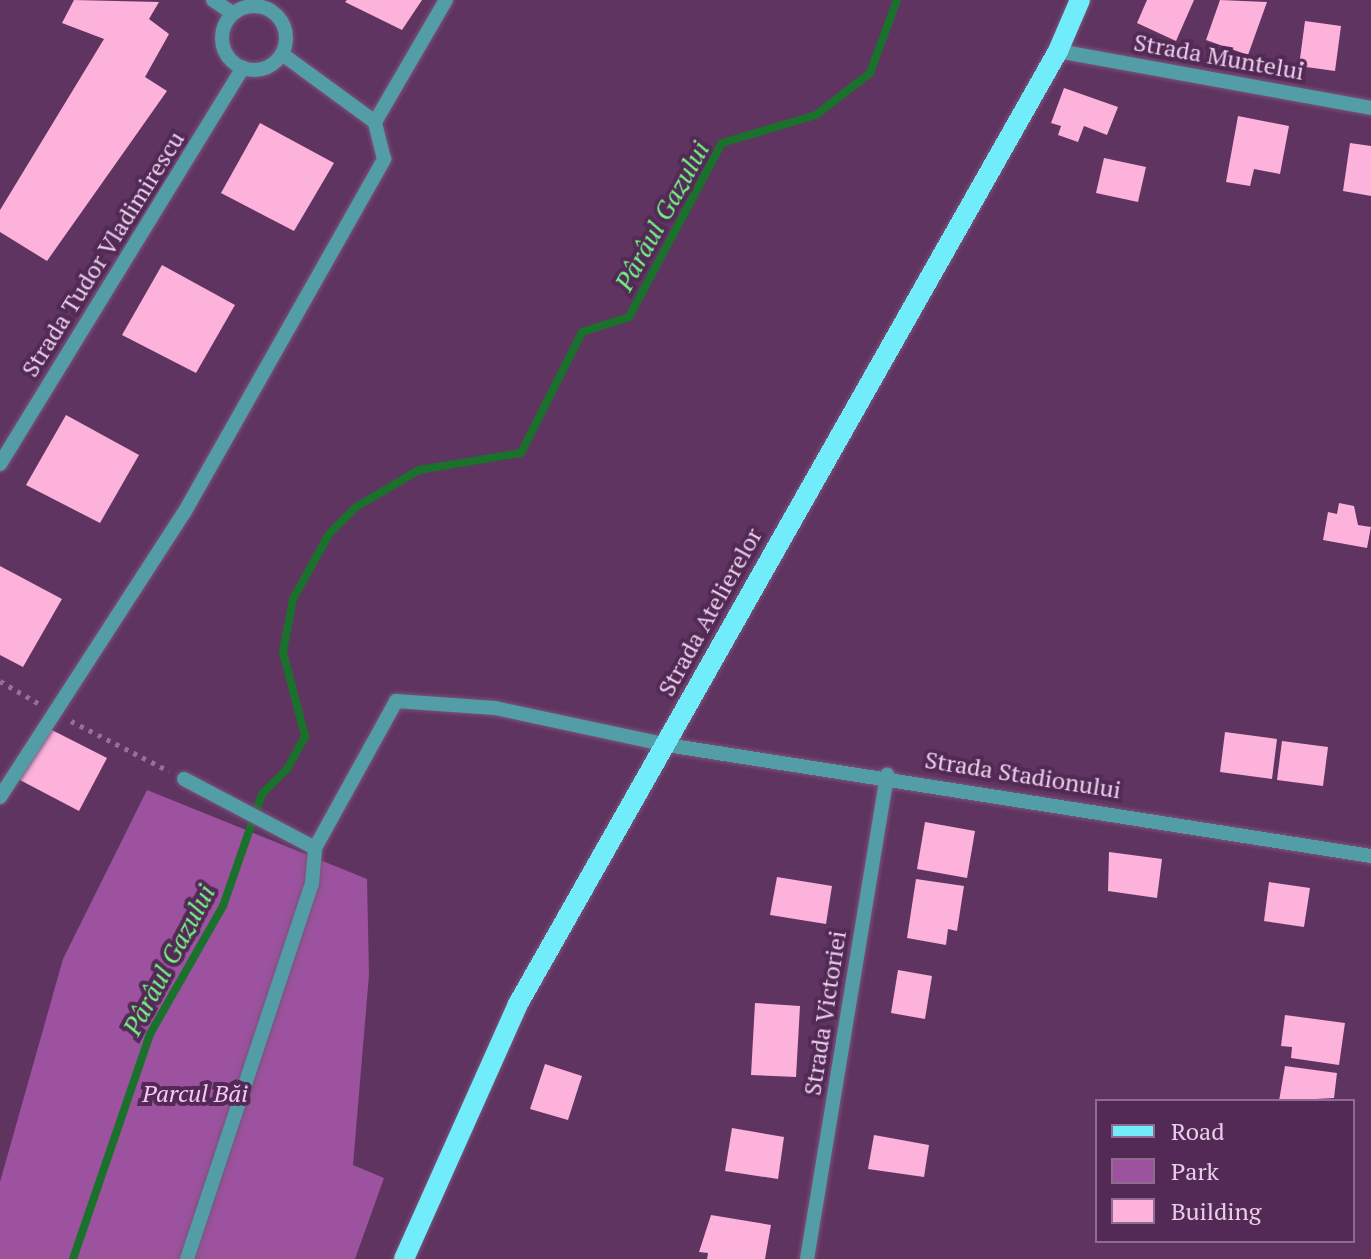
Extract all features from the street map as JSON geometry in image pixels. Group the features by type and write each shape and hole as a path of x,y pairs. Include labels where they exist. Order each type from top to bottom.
{"main road":[{"name":"Strada Atelierelor","path":"404,1259 518,1004 1058,51 1080,0"}],"street":[{"path":"213,0 232,13"},
{"path":"375,122 446,0"},
{"path":"253,6 278,6 285,32 282,54 265,68 243,68 222,44 232,13 253,6"},
{"name":"Strada Muntelui","path":"1058,51 1371,108"},
{"path":"0,797 184,513 376,177 384,139 375,122 282,54"},
{"name":"Strada Tudor Vladimirescu","path":"0,464 243,68"},
{"name":"Strada Stadionului","path":"315,848 396,701 495,708 667,745 887,775 1371,856"},
{"name":"Strada Victoriei","path":"807,1259 887,775"},
{"path":"184,779 315,848 312,884 187,1259"}],"path":[{"path":"0,681 184,779"}],"green space":[{"name":"Parcul Băi","path":"147,790 367,879 369,975 353,1165 384,1178 355,1259 0,1259 0,1182 63,959"}],"building":[{"path":"74,0 159,2 149,19 169,34 145,77 167,91 47,261 0,232 0,210 104,39 62,23"},
{"path":"347,0 422,0 402,30 345,2"},
{"path":"1147,0 1194,0 1176,41 1137,23"},
{"path":"1220,0 1267,2 1248,55 1206,40"},
{"path":"1305,21 1341,26 1335,71 1299,66"},
{"path":"1064,88 1118,107 1107,135 1084,126 1078,142 1058,135 1061,126 1051,123"},
{"path":"1238,116 1289,126 1280,174 1254,169 1250,186 1226,182"},
{"path":"260,123 334,163 294,231 221,193"},
{"path":"1350,143 1371,146 1371,196 1343,191"},
{"path":"1104,158 1146,167 1138,202 1096,193"},
{"path":"162,265 235,305 196,373 122,335"},
{"path":"66,415 139,455 100,523 26,485"},
{"path":"1339,503 1354,506 1358,525 1371,527 1367,548 1323,540 1328,512 1337,514"},
{"path":"0,566 62,599 23,667 0,655"},
{"path":"46,727 107,758 79,811 18,779"},
{"path":"1225,732 1277,739 1272,779 1220,772"},
{"path":"1282,741 1328,747 1323,786 1277,780"},
{"path":"925,822 975,831 967,878 917,869"},
{"path":"1109,852 1162,859 1157,898 1108,891"},
{"path":"777,877 832,886 826,924 770,915"},
{"path":"916,879 964,886 957,931 948,929 946,945 907,938"},
{"path":"1269,882 1310,888 1304,927 1264,921"},
{"path":"898,970 932,976 925,1019 891,1013"},
{"path":"755,1003 800,1006 796,1077 751,1075"},
{"path":"1285,1015 1345,1023 1339,1065 1291,1058 1292,1047 1281,1046"},
{"path":"545,1064 582,1076 568,1120 530,1109"},
{"path":"1285,1066 1337,1073 1334,1098 1279,1099"},
{"path":"732,1128 784,1137 778,1179 725,1171"},
{"path":"874,1135 929,1145 924,1177 868,1169"},
{"path":"711,1215 771,1225 765,1259 707,1259 708,1253 699,1252"}],"waterway":[{"name":"Pârâul Gazului","path":"73,1259 150,1034 223,906 262,794 287,769 305,736 283,652 293,599 329,534 356,507 419,470 521,453 582,332 629,317 722,143 816,115 870,73 897,0"}]}
